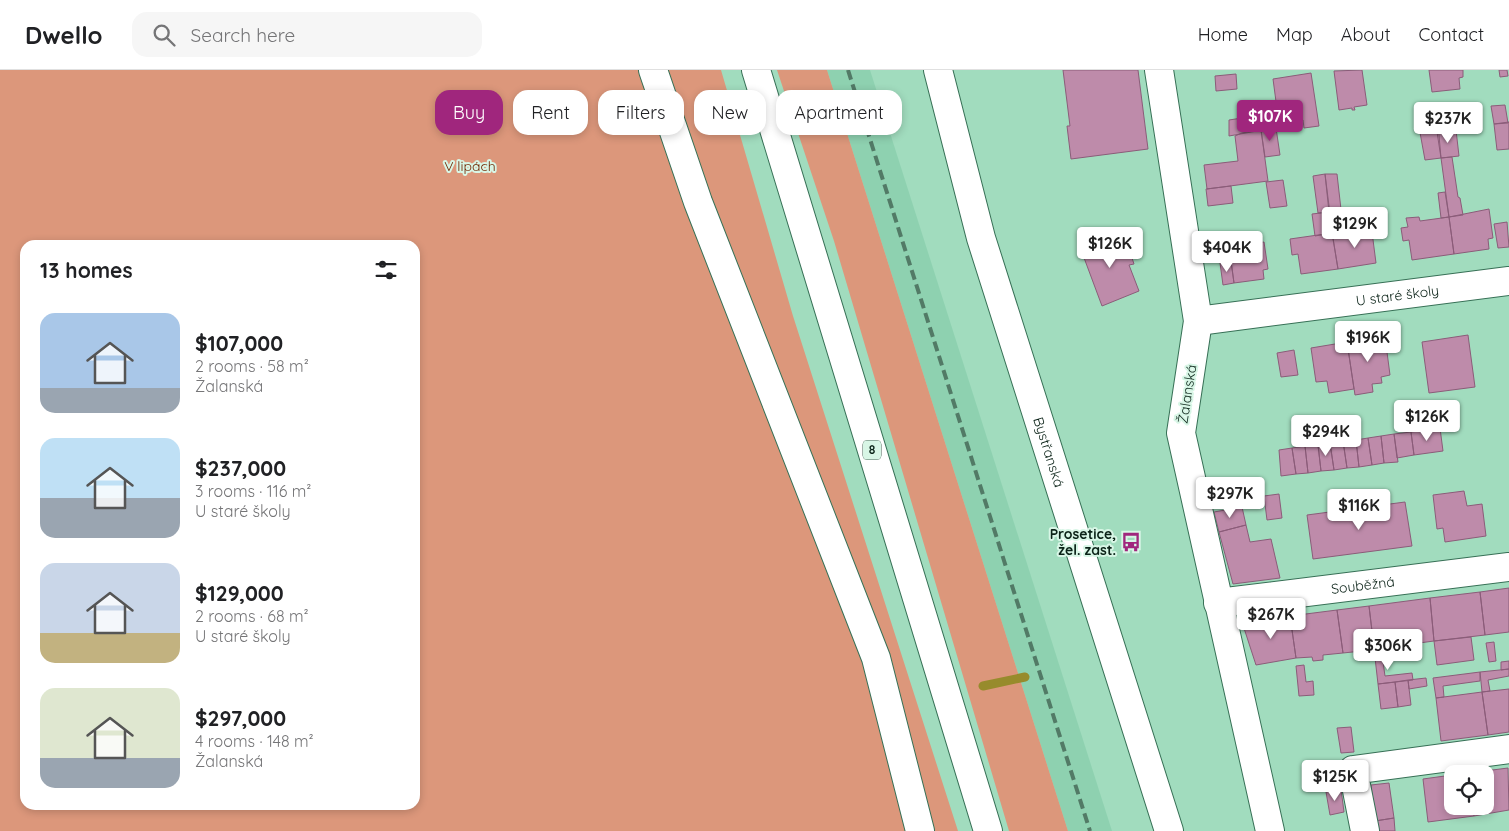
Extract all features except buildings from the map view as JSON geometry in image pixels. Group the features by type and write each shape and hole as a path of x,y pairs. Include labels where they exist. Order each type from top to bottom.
{"street":[{"path":"653,70 698,202 876,658 920,831"},
{"name":"8","path":"756,70 988,831"},
{"name":"Bystřanská","path":"938,70 981,238 1169,831"},
{"name":"Žalanská","path":"1159,70 1198,321 1181,433 1270,831"},
{"name":"U staré školy","path":"1198,321 1509,282"},
{"name":"Souběžná","path":"1218,603 1509,567"},
{"path":"1365,831 1352,770 1509,749"}],"shaded area":[{"path":"827,70 870,70 876,90 833,90"},
{"path":"848,135 891,135 1112,831 1068,831"}],"green space":[{"name":"V lipách","path":"0,70 721,70 727,90 694,90 694,135 740,135 793,316 958,831 0,831"},
{"path":"777,70 827,70 833,90 784,90"},
{"path":"799,135 848,135 1068,831 1009,831 834,241"}],"waterway":[{"path":"983,686 1025,677"}],"railway":[{"path":"848,70 1090,831"}],"place":[{"name":"Prosetice, žel. zast.","path":"1131,542"}]}
